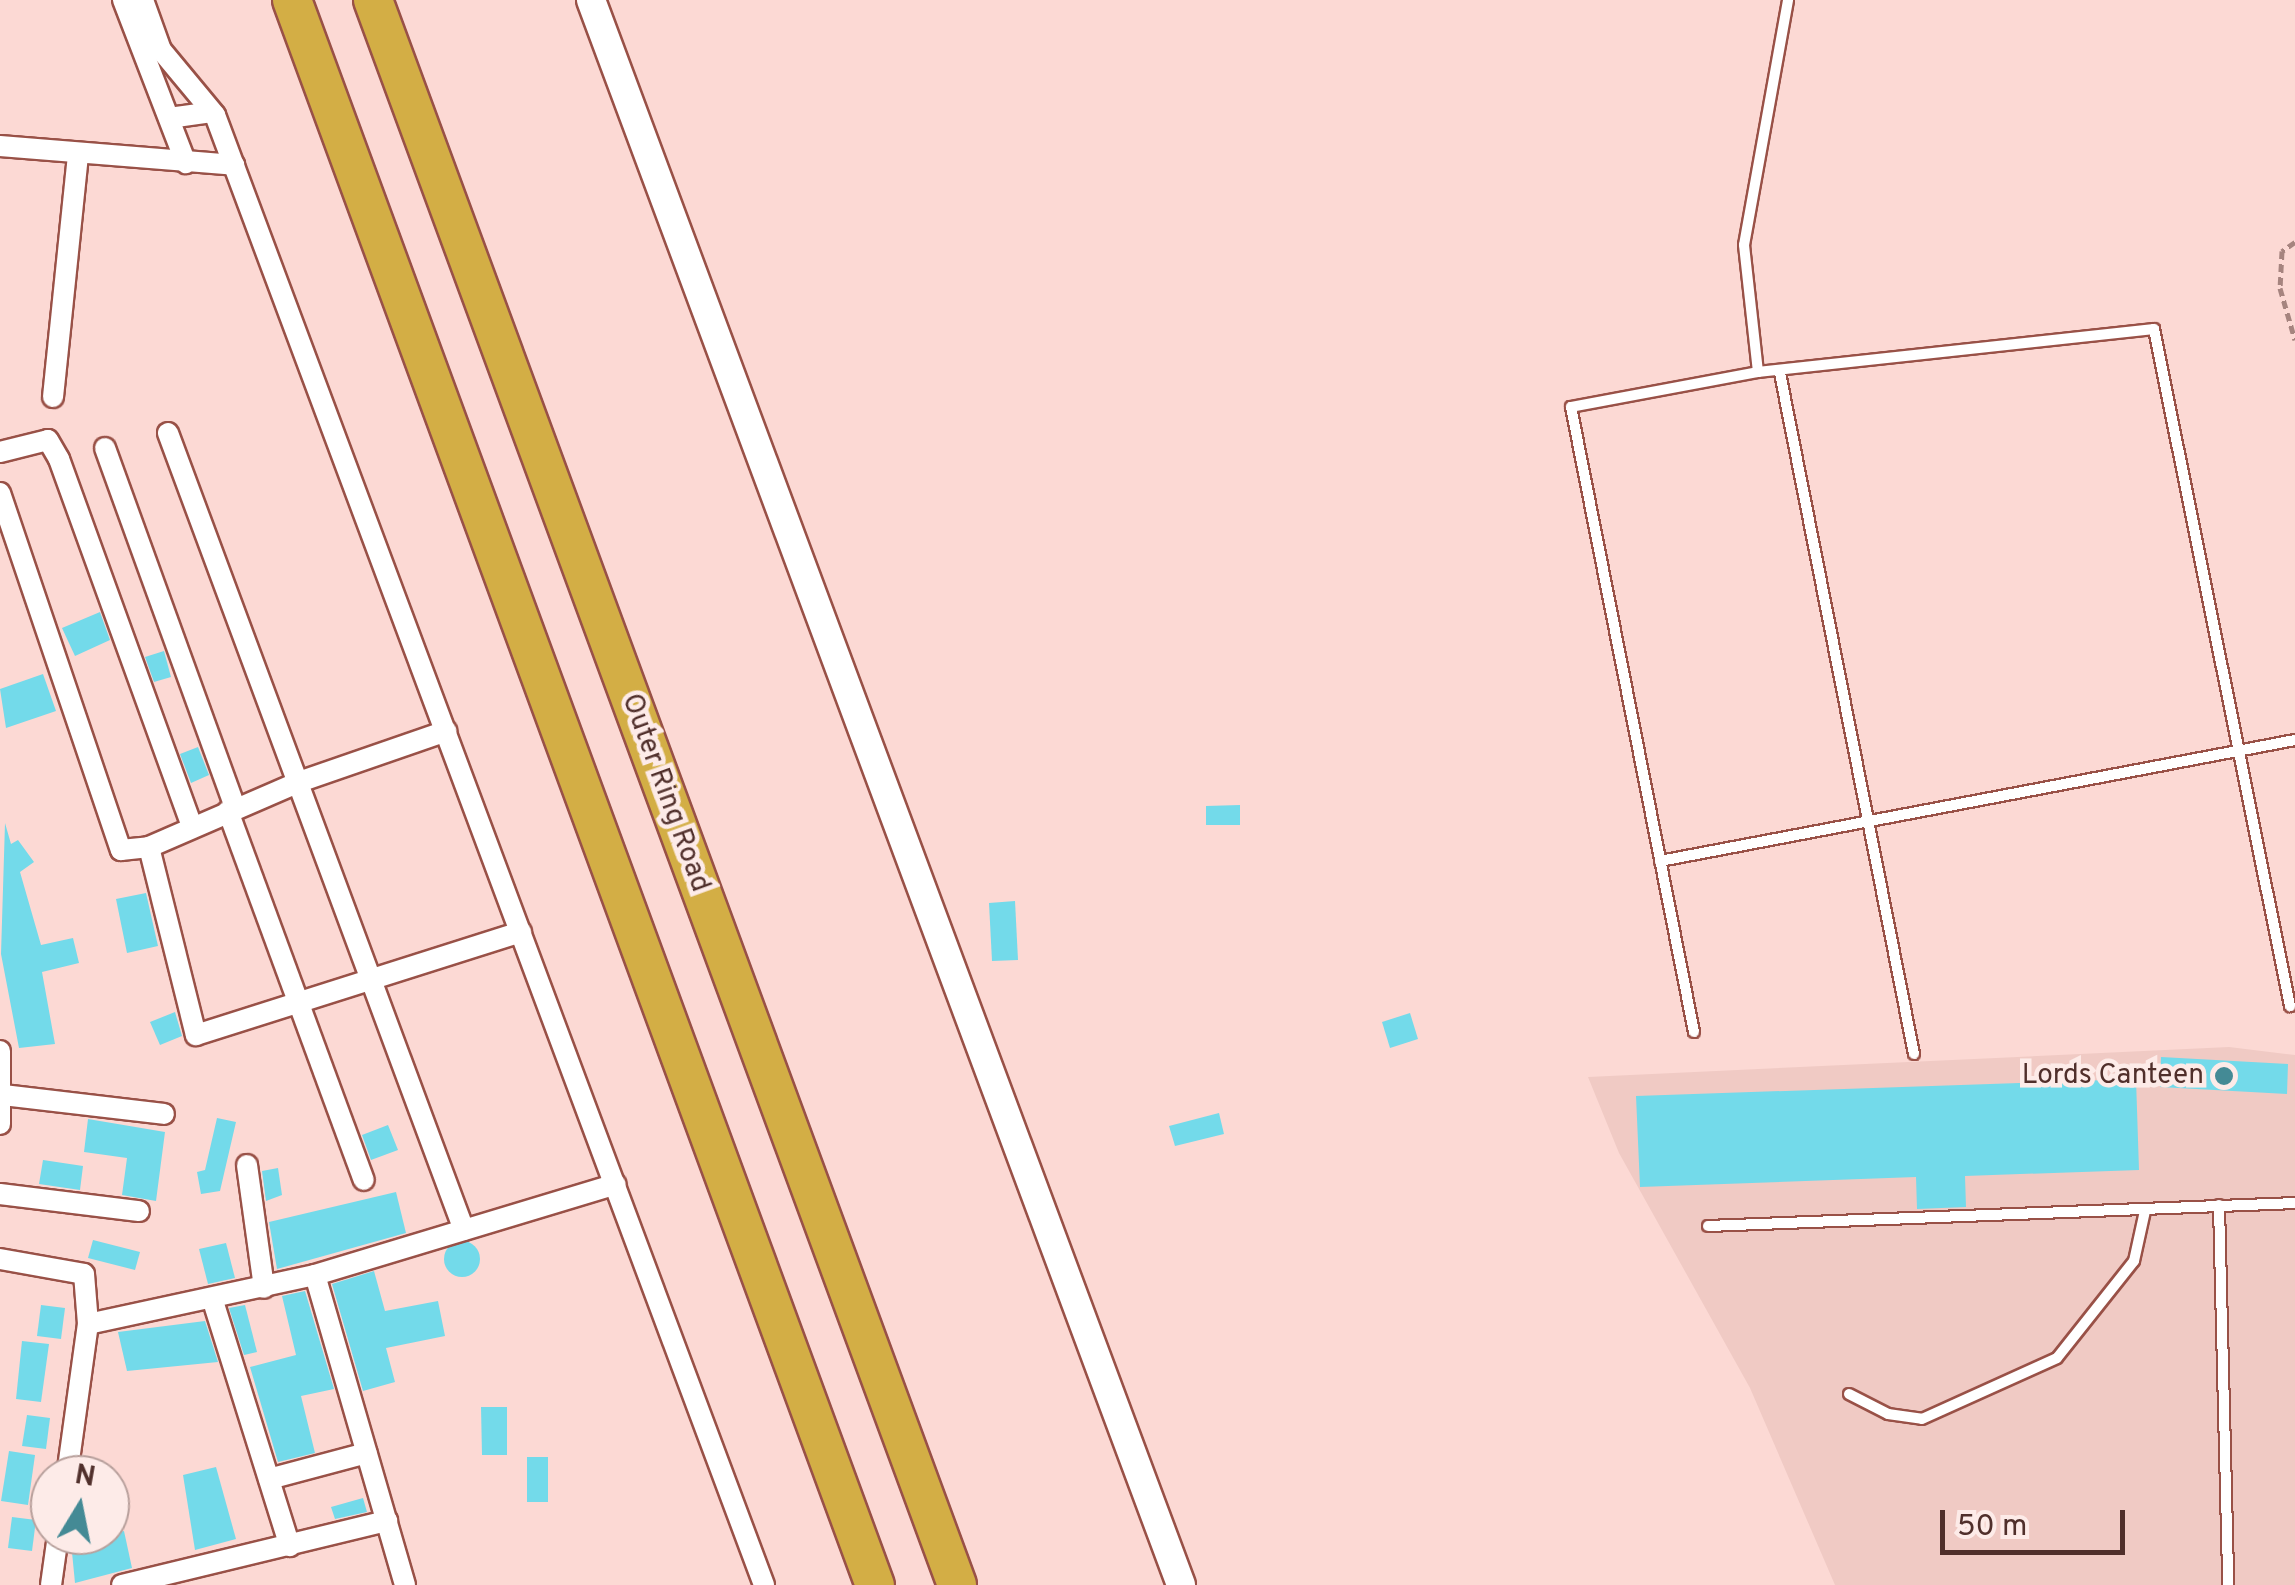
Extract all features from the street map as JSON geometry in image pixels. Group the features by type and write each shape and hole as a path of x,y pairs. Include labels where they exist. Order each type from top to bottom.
{"highway":[{"path":"292,0 876,1585"},
{"name":"Outer Ring Road","path":"373,0 957,1585"}],"main road":[{"path":"591,0 1181,1585"}],"street":[{"path":"124,0 186,163"},
{"path":"144,0 161,50 212,112 234,165 764,1585"},
{"path":"169,118 212,112"},
{"path":"0,146 234,165"},
{"path":"54,397 78,154"},
{"path":"168,433 464,1230"},
{"path":"0,452 48,440 59,459 192,827"},
{"path":"104,448 364,1180"},
{"path":"0,493 121,850 149,847 299,782 446,731"},
{"path":"149,847 196,1034 521,932"},
{"path":"0,1051 0,1124"},
{"path":"3,1096 164,1114"},
{"path":"247,1165 264,1288"},
{"path":"88,1324 213,1301 315,1275 616,1184"},
{"path":"0,1194 139,1211"},
{"path":"0,1259 84,1274 88,1324 70,1455"},
{"path":"315,1275 405,1585"},
{"path":"213,1301 290,1546"},
{"path":"269,1479 367,1453"},
{"path":"122,1585 184,1578 387,1521"},
{"path":"51,1585 55,1555"}],"lane":[{"path":"1758,372 1744,245 1788,0"},
{"path":"1694,1032 1571,407 1758,372 1780,373 2154,330 2290,1006"},
{"path":"1780,373 1914,1054"},
{"path":"1660,861 2295,740"},
{"path":"1708,1226 2295,1204"},
{"path":"2219,1205 2228,1585"},
{"path":"1849,1394 1888,1414 1922,1419 2057,1358 2134,1261 2145,1211"}],"path":[{"path":"2295,242 2282,251 2280,288 2295,340"}],"shaded area":[{"path":"2229,1047 2295,1055 2295,1585 1835,1585 1750,1388 1619,1153 1588,1077"}],"building":[{"path":"100,612 110,640 75,656 62,628"},
{"path":"164,651 171,677 154,682 145,657"},
{"path":"43,674 56,711 6,728 0,689"},
{"path":"198,747 209,775 191,783 180,754"},
{"path":"1240,805 1240,825 1206,825 1206,806"},
{"path":"5,823 11,844 18,840 34,862 20,872 41,945 73,938 79,963 42,972 55,1044 19,1048 1,954"},
{"path":"146,893 158,946 127,953 116,899"},
{"path":"1015,901 1018,960 992,961 989,903"},
{"path":"175,1012 182,1036 160,1045 150,1022"},
{"path":"1410,1013 1418,1039 1390,1048 1382,1022"},
{"name":"Lords Canteen","path":"2161,1057 2288,1064 2287,1094 2160,1087"},
{"path":"2136,1079 2139,1170 1965,1176 1966,1207 1917,1209 1916,1177 1640,1187 1636,1096"},
{"path":"1219,1113 1224,1134 1175,1146 1169,1126"},
{"path":"217,1118 236,1122 220,1191 201,1194 197,1172 205,1170"},
{"path":"88,1119 165,1132 156,1201 122,1195 127,1158 84,1152"},
{"path":"388,1125 398,1150 371,1160 362,1135"},
{"path":"43,1160 83,1166 80,1190 39,1184"},
{"path":"278,1168 282,1195 266,1201 262,1171"},
{"path":"396,1192 406,1233 277,1269 269,1222"},
{"path":"93,1240 140,1252 135,1270 88,1258"},
{"path":"462,1241 475,1246 480,1259 475,1272 462,1277 449,1272 444,1259 449,1246"},
{"path":"226,1243 235,1278 208,1284 199,1249"},
{"path":"374,1271 385,1311 438,1301 445,1336 386,1348 395,1382 363,1391 332,1284"},
{"path":"305,1291 334,1389 301,1396 315,1453 278,1462 250,1367 296,1355 282,1296"},
{"path":"41,1305 65,1308 61,1339 37,1336"},
{"path":"245,1305 257,1352 244,1355 229,1308"},
{"path":"205,1321 218,1362 127,1371 118,1332"},
{"path":"22,1341 49,1344 41,1402 16,1399"},
{"path":"481,1407 507,1407 507,1455 482,1455"},
{"path":"27,1415 50,1418 46,1449 22,1446"},
{"path":"9,1451 35,1455 30,1455 28,1505 1,1501"},
{"path":"527,1457 548,1457 548,1502 527,1502"},
{"path":"216,1467 236,1539 195,1550 183,1475"},
{"path":"363,1498 367,1512 335,1519 331,1507"},
{"path":"12,1517 30,1519 30,1551 8,1548"},
{"path":"72,1555 129,1555 132,1568 75,1583"}],"place":[{"name":"Lords Canteen","path":"2224,1076"}]}
